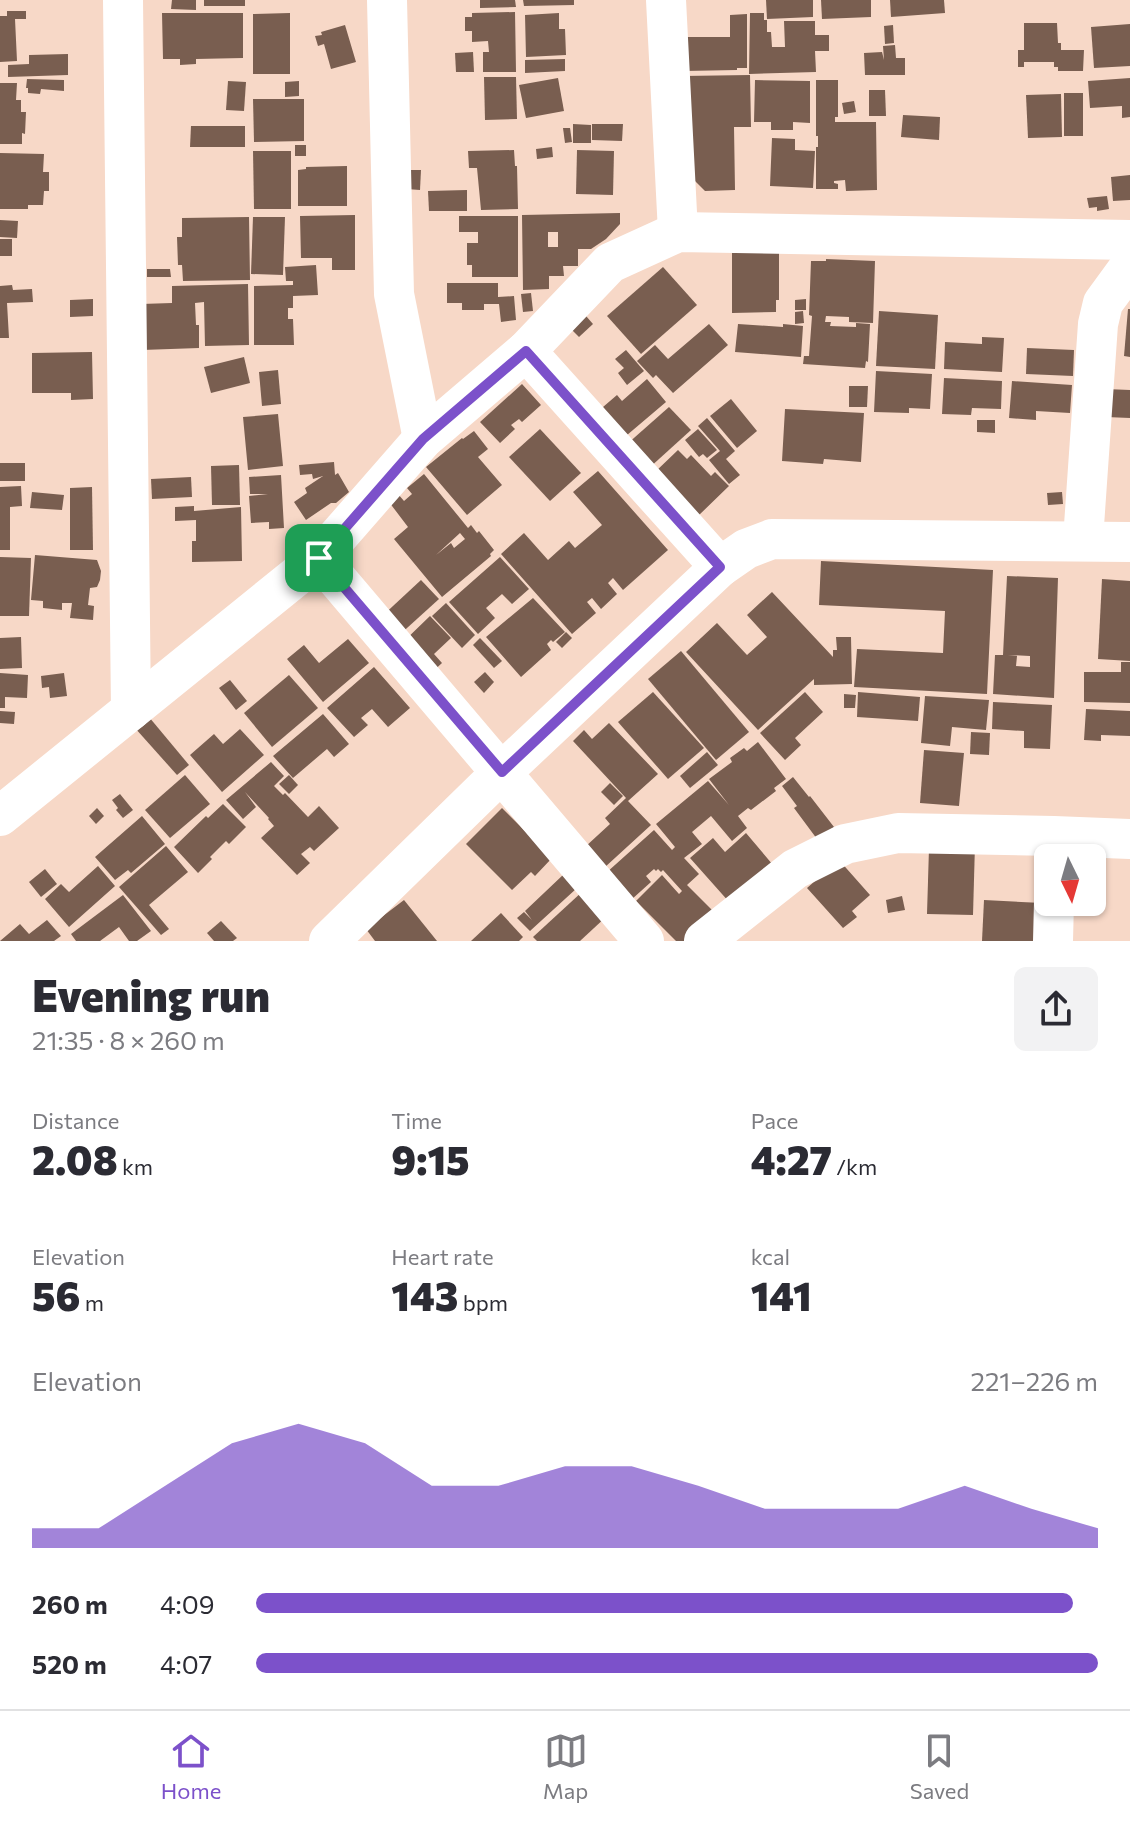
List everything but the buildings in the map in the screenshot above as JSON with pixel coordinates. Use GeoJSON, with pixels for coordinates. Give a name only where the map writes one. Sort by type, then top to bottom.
{"type":"FeatureCollection","features":[{"type":"Feature","properties":{"kind":"street"},"geometry":{"type":"LineString","coordinates":[[123,0],[131,710]]}},
{"type":"Feature","properties":{"kind":"street"},"geometry":{"type":"LineString","coordinates":[[387,0],[394,294],[423,439]]}},
{"type":"Feature","properties":{"kind":"street"},"geometry":{"type":"LineString","coordinates":[[666,0],[678,232]]}},
{"type":"Feature","properties":{"kind":"street"},"geometry":{"type":"LineString","coordinates":[[0,816],[319,558],[423,439],[526,351],[610,263],[678,232],[1130,240]]}},
{"type":"Feature","properties":{"kind":"street"},"geometry":{"type":"LineString","coordinates":[[1083,540],[1098,324],[1103,303],[1130,266]]}},
{"type":"Feature","properties":{"kind":"street"},"geometry":{"type":"LineString","coordinates":[[526,351],[720,567]]}},
{"type":"Feature","properties":{"kind":"street"},"geometry":{"type":"LineString","coordinates":[[329,941],[502,772],[720,567],[746,549],[772,539],[1130,542]]}},
{"type":"Feature","properties":{"kind":"street"},"geometry":{"type":"LineString","coordinates":[[319,558],[644,941]]}},
{"type":"Feature","properties":{"kind":"street"},"geometry":{"type":"LineString","coordinates":[[704,941],[795,869],[845,844],[898,833],[1034,845]]}},
{"type":"Feature","properties":{"kind":"street"},"geometry":{"type":"LineString","coordinates":[[1082,844],[1130,839]]}},
{"type":"Feature","properties":{"kind":"street"},"geometry":{"type":"LineString","coordinates":[[1053,941],[1054,916]]}},
{"type":"Feature","properties":{"kind":"route"},"geometry":{"type":"LineString","coordinates":[[526,351],[720,567],[502,772],[319,558],[423,439],[526,351]]}}]}
